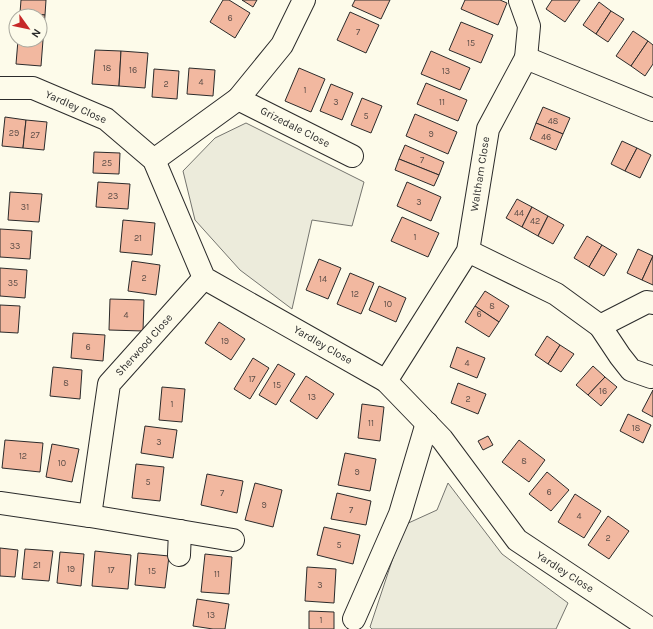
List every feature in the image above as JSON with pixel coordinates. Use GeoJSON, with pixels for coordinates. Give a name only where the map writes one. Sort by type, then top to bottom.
{"type":"FeatureCollection","features":[{"type":"Feature","properties":{"kind":"street"},"geometry":{"type":"LineString","coordinates":[[154,160],[238,98],[282,45],[304,0]]}},
{"type":"Feature","properties":{"kind":"street","name":"Waltham Close"},"geometry":{"type":"LineString","coordinates":[[386,381],[468,251],[488,129],[526,58],[529,26],[520,1]]}},
{"type":"Feature","properties":{"kind":"street"},"geometry":{"type":"LineString","coordinates":[[526,58],[653,110]]}},
{"type":"Feature","properties":{"kind":"street","name":"Yardley Close"},"geometry":{"type":"LineString","coordinates":[[0,88],[34,88],[106,119],[154,160],[204,278],[386,381],[442,439],[516,540],[651,629]]}},
{"type":"Feature","properties":{"kind":"street","name":"Grizedale Close"},"geometry":{"type":"LineString","coordinates":[[238,98],[352,156]]}},
{"type":"Feature","properties":{"kind":"street"},"geometry":{"type":"LineString","coordinates":[[468,251],[556,294],[600,326],[631,370],[651,377]]}},
{"type":"Feature","properties":{"kind":"street","name":"Sherwood Close"},"geometry":{"type":"LineString","coordinates":[[90,516],[109,384],[204,278]]}},
{"type":"Feature","properties":{"kind":"street"},"geometry":{"type":"LineString","coordinates":[[600,326],[647,302],[653,303]]}},
{"type":"Feature","properties":{"kind":"street"},"geometry":{"type":"LineString","coordinates":[[354,619],[400,514],[427,424]]}},
{"type":"Feature","properties":{"kind":"street"},"geometry":{"type":"LineString","coordinates":[[0,503],[90,516],[233,540]]}},
{"type":"Feature","properties":{"kind":"street"},"geometry":{"type":"LineString","coordinates":[[178,555],[180,531]]}},
{"type":"Feature","properties":{"kind":"shaded area"},"geometry":{"type":"Polygon","coordinates":[[[246,123],[364,182],[352,226],[312,220],[292,309],[240,270],[195,220],[183,171],[215,138],[246,123]]]}},
{"type":"Feature","properties":{"kind":"shaded area"},"geometry":{"type":"Polygon","coordinates":[[[448,483],[502,554],[568,603],[556,629],[372,629],[370,627],[404,525],[437,510],[448,483]]]}},
{"type":"Feature","properties":{"kind":"building"},"geometry":{"type":"Polygon","coordinates":[[[21,0],[46,0],[45,8],[20,8],[21,0]]]}},
{"type":"Feature","properties":{"kind":"building"},"geometry":{"type":"Polygon","coordinates":[[[223,0],[229,0],[250,13],[235,38],[210,22],[223,0]]]}},
{"type":"Feature","properties":{"kind":"building"},"geometry":{"type":"Polygon","coordinates":[[[242,0],[257,0],[253,7],[242,0]]]}},
{"type":"Feature","properties":{"kind":"building"},"geometry":{"type":"Polygon","coordinates":[[[355,0],[390,0],[381,19],[352,6],[355,0]]]}},
{"type":"Feature","properties":{"kind":"building"},"geometry":{"type":"Polygon","coordinates":[[[465,0],[500,0],[507,3],[498,25],[461,9],[465,0]]]}},
{"type":"Feature","properties":{"kind":"building"},"geometry":{"type":"Polygon","coordinates":[[[552,0],[580,0],[565,22],[546,9],[552,0]]]}},
{"type":"Feature","properties":{"kind":"building"},"geometry":{"type":"Polygon","coordinates":[[[599,2],[611,11],[596,34],[583,25],[599,2]]]}},
{"type":"Feature","properties":{"kind":"building"},"geometry":{"type":"Polygon","coordinates":[[[611,11],[624,19],[608,42],[596,34],[611,11]]]}},
{"type":"Feature","properties":{"kind":"building"},"geometry":{"type":"Polygon","coordinates":[[[350,12],[379,25],[366,53],[337,40],[350,12]]]}},
{"type":"Feature","properties":{"kind":"building"},"geometry":{"type":"Polygon","coordinates":[[[461,22],[493,35],[481,63],[449,50],[461,22]]]}},
{"type":"Feature","properties":{"kind":"building"},"geometry":{"type":"Polygon","coordinates":[[[633,31],[648,41],[631,66],[616,56],[633,31]]]}},
{"type":"Feature","properties":{"kind":"building"},"geometry":{"type":"Polygon","coordinates":[[[648,41],[653,45],[653,64],[645,76],[631,66],[648,41]]]}},
{"type":"Feature","properties":{"kind":"building"},"geometry":{"type":"Polygon","coordinates":[[[17,48],[42,48],[41,66],[16,64],[17,48]]]}},
{"type":"Feature","properties":{"kind":"building"},"geometry":{"type":"Polygon","coordinates":[[[95,50],[121,51],[119,86],[92,84],[95,50]]]}},
{"type":"Feature","properties":{"kind":"building"},"geometry":{"type":"Polygon","coordinates":[[[121,51],[148,53],[145,88],[119,86],[121,51]]]}},
{"type":"Feature","properties":{"kind":"building"},"geometry":{"type":"Polygon","coordinates":[[[431,51],[470,68],[460,90],[421,74],[431,51]]]}},
{"type":"Feature","properties":{"kind":"building"},"geometry":{"type":"Polygon","coordinates":[[[189,68],[215,70],[213,96],[187,94],[189,68]]]}},
{"type":"Feature","properties":{"kind":"building"},"geometry":{"type":"Polygon","coordinates":[[[299,68],[325,79],[311,112],[285,101],[299,68]]]}},
{"type":"Feature","properties":{"kind":"building"},"geometry":{"type":"Polygon","coordinates":[[[154,69],[179,71],[177,99],[152,97],[154,69]]]}},
{"type":"Feature","properties":{"kind":"building"},"geometry":{"type":"Polygon","coordinates":[[[426,83],[467,100],[458,121],[417,104],[426,83]]]}},
{"type":"Feature","properties":{"kind":"building"},"geometry":{"type":"Polygon","coordinates":[[[331,84],[353,93],[342,120],[320,111],[331,84]]]}},
{"type":"Feature","properties":{"kind":"building"},"geometry":{"type":"Polygon","coordinates":[[[362,98],[382,106],[371,133],[351,125],[362,98]]]}},
{"type":"Feature","properties":{"kind":"building"},"geometry":{"type":"Polygon","coordinates":[[[543,107],[570,118],[563,134],[536,123],[543,107]]]}},
{"type":"Feature","properties":{"kind":"building"},"geometry":{"type":"Polygon","coordinates":[[[415,114],[457,132],[448,154],[406,136],[415,114]]]}},
{"type":"Feature","properties":{"kind":"building"},"geometry":{"type":"Polygon","coordinates":[[[5,117],[26,120],[23,148],[2,146],[5,117]]]}},
{"type":"Feature","properties":{"kind":"building"},"geometry":{"type":"Polygon","coordinates":[[[26,120],[47,122],[44,150],[23,148],[26,120]]]}},
{"type":"Feature","properties":{"kind":"building"},"geometry":{"type":"Polygon","coordinates":[[[536,123],[563,134],[556,150],[530,139],[536,123]]]}},
{"type":"Feature","properties":{"kind":"building"},"geometry":{"type":"Polygon","coordinates":[[[622,141],[637,148],[625,171],[611,164],[622,141]]]}},
{"type":"Feature","properties":{"kind":"building"},"geometry":{"type":"Polygon","coordinates":[[[405,145],[444,162],[439,175],[399,159],[405,145]]]}},
{"type":"Feature","properties":{"kind":"building"},"geometry":{"type":"Polygon","coordinates":[[[637,148],[651,155],[640,178],[625,171],[637,148]]]}},
{"type":"Feature","properties":{"kind":"building"},"geometry":{"type":"Polygon","coordinates":[[[94,152],[120,153],[119,174],[93,173],[94,152]]]}},
{"type":"Feature","properties":{"kind":"building"},"geometry":{"type":"Polygon","coordinates":[[[399,159],[439,175],[434,186],[395,170],[399,159]]]}},
{"type":"Feature","properties":{"kind":"building"},"geometry":{"type":"Polygon","coordinates":[[[98,182],[130,184],[128,209],[96,207],[98,182]]]}},
{"type":"Feature","properties":{"kind":"building"},"geometry":{"type":"Polygon","coordinates":[[[407,182],[441,197],[431,221],[397,206],[407,182]]]}},
{"type":"Feature","properties":{"kind":"building"},"geometry":{"type":"Polygon","coordinates":[[[10,192],[42,194],[39,222],[8,220],[10,192]]]}},
{"type":"Feature","properties":{"kind":"building"},"geometry":{"type":"Polygon","coordinates":[[[517,199],[532,207],[522,227],[506,218],[517,199]]]}},
{"type":"Feature","properties":{"kind":"building"},"geometry":{"type":"Polygon","coordinates":[[[532,207],[548,216],[538,236],[522,227],[532,207]]]}},
{"type":"Feature","properties":{"kind":"building"},"geometry":{"type":"Polygon","coordinates":[[[548,216],[564,225],[553,244],[538,236],[548,216]]]}},
{"type":"Feature","properties":{"kind":"building"},"geometry":{"type":"Polygon","coordinates":[[[402,217],[439,233],[428,257],[391,241],[402,217]]]}},
{"type":"Feature","properties":{"kind":"building"},"geometry":{"type":"Polygon","coordinates":[[[123,220],[155,223],[152,255],[120,252],[123,220]]]}},
{"type":"Feature","properties":{"kind":"building"},"geometry":{"type":"Polygon","coordinates":[[[0,229],[32,231],[30,259],[0,257],[0,229]]]}},
{"type":"Feature","properties":{"kind":"building"},"geometry":{"type":"Polygon","coordinates":[[[587,236],[602,245],[589,267],[574,258],[587,236]]]}},
{"type":"Feature","properties":{"kind":"building"},"geometry":{"type":"Polygon","coordinates":[[[602,245],[617,254],[604,276],[589,267],[602,245]]]}},
{"type":"Feature","properties":{"kind":"building"},"geometry":{"type":"Polygon","coordinates":[[[638,249],[653,256],[642,280],[627,273],[638,249]]]}},
{"type":"Feature","properties":{"kind":"building"},"geometry":{"type":"Polygon","coordinates":[[[653,256],[653,285],[642,280],[653,256]]]}},
{"type":"Feature","properties":{"kind":"building"},"geometry":{"type":"Polygon","coordinates":[[[319,259],[341,268],[328,299],[306,290],[319,259]]]}},
{"type":"Feature","properties":{"kind":"building"},"geometry":{"type":"Polygon","coordinates":[[[132,261],[160,265],[156,295],[128,291],[132,261]]]}},
{"type":"Feature","properties":{"kind":"building"},"geometry":{"type":"Polygon","coordinates":[[[0,268],[27,270],[25,298],[0,296],[0,268]]]}},
{"type":"Feature","properties":{"kind":"building"},"geometry":{"type":"Polygon","coordinates":[[[350,273],[374,283],[361,314],[337,304],[350,273]]]}},
{"type":"Feature","properties":{"kind":"building"},"geometry":{"type":"Polygon","coordinates":[[[379,286],[406,298],[396,322],[369,310],[379,286]]]}},
{"type":"Feature","properties":{"kind":"building"},"geometry":{"type":"Polygon","coordinates":[[[485,291],[509,306],[499,322],[475,306],[485,291]]]}},
{"type":"Feature","properties":{"kind":"building"},"geometry":{"type":"Polygon","coordinates":[[[110,299],[144,300],[143,331],[109,330],[110,299]]]}},
{"type":"Feature","properties":{"kind":"building"},"geometry":{"type":"Polygon","coordinates":[[[0,305],[20,306],[18,333],[0,332],[0,305]]]}},
{"type":"Feature","properties":{"kind":"building"},"geometry":{"type":"Polygon","coordinates":[[[475,306],[499,322],[489,337],[465,322],[475,306]]]}},
{"type":"Feature","properties":{"kind":"building"},"geometry":{"type":"Polygon","coordinates":[[[219,322],[245,339],[231,360],[205,343],[219,322]]]}},
{"type":"Feature","properties":{"kind":"building"},"geometry":{"type":"Polygon","coordinates":[[[73,333],[105,335],[103,361],[71,358],[73,333]]]}},
{"type":"Feature","properties":{"kind":"building"},"geometry":{"type":"Polygon","coordinates":[[[547,336],[560,345],[548,364],[535,355],[547,336]]]}},
{"type":"Feature","properties":{"kind":"building"},"geometry":{"type":"Polygon","coordinates":[[[560,345],[574,354],[561,372],[548,364],[560,345]]]}},
{"type":"Feature","properties":{"kind":"building"},"geometry":{"type":"Polygon","coordinates":[[[457,347],[485,358],[477,378],[450,367],[457,347]]]}},
{"type":"Feature","properties":{"kind":"building"},"geometry":{"type":"Polygon","coordinates":[[[253,358],[269,368],[250,399],[234,389],[253,358]]]}},
{"type":"Feature","properties":{"kind":"building"},"geometry":{"type":"Polygon","coordinates":[[[278,364],[295,374],[276,405],[259,395],[278,364]]]}},
{"type":"Feature","properties":{"kind":"building"},"geometry":{"type":"Polygon","coordinates":[[[593,366],[605,377],[588,395],[576,385],[593,366]]]}},
{"type":"Feature","properties":{"kind":"building"},"geometry":{"type":"Polygon","coordinates":[[[53,367],[82,370],[80,399],[50,396],[53,367]]]}},
{"type":"Feature","properties":{"kind":"building"},"geometry":{"type":"Polygon","coordinates":[[[306,376],[334,394],[317,419],[290,401],[306,376]]]}},
{"type":"Feature","properties":{"kind":"building"},"geometry":{"type":"Polygon","coordinates":[[[605,377],[617,387],[601,406],[588,395],[605,377]]]}},
{"type":"Feature","properties":{"kind":"building"},"geometry":{"type":"Polygon","coordinates":[[[458,383],[486,394],[478,414],[451,403],[458,383]]]}},
{"type":"Feature","properties":{"kind":"building"},"geometry":{"type":"Polygon","coordinates":[[[162,387],[185,389],[182,422],[159,420],[162,387]]]}},
{"type":"Feature","properties":{"kind":"building"},"geometry":{"type":"Polygon","coordinates":[[[653,390],[653,417],[642,411],[653,390]]]}},
{"type":"Feature","properties":{"kind":"building"},"geometry":{"type":"Polygon","coordinates":[[[362,404],[384,407],[380,441],[358,438],[362,404]]]}},
{"type":"Feature","properties":{"kind":"building"},"geometry":{"type":"Polygon","coordinates":[[[628,414],[651,425],[643,443],[620,431],[628,414]]]}},
{"type":"Feature","properties":{"kind":"building"},"geometry":{"type":"Polygon","coordinates":[[[145,426],[177,430],[173,458],[141,453],[145,426]]]}},
{"type":"Feature","properties":{"kind":"building"},"geometry":{"type":"Polygon","coordinates":[[[488,436],[493,445],[483,450],[478,441],[488,436]]]}},
{"type":"Feature","properties":{"kind":"building"},"geometry":{"type":"Polygon","coordinates":[[[5,440],[43,443],[40,472],[2,468],[5,440]]]}},
{"type":"Feature","properties":{"kind":"building"},"geometry":{"type":"Polygon","coordinates":[[[519,440],[545,460],[529,482],[502,462],[519,440]]]}},
{"type":"Feature","properties":{"kind":"building"},"geometry":{"type":"Polygon","coordinates":[[[52,444],[79,449],[72,482],[46,477],[52,444]]]}},
{"type":"Feature","properties":{"kind":"building"},"geometry":{"type":"Polygon","coordinates":[[[345,453],[376,459],[370,491],[338,485],[345,453]]]}},
{"type":"Feature","properties":{"kind":"building"},"geometry":{"type":"Polygon","coordinates":[[[136,464],[164,467],[160,501],[132,498],[136,464]]]}},
{"type":"Feature","properties":{"kind":"building"},"geometry":{"type":"Polygon","coordinates":[[[547,472],[569,490],[551,511],[529,494],[547,472]]]}},
{"type":"Feature","properties":{"kind":"building"},"geometry":{"type":"Polygon","coordinates":[[[207,474],[243,481],[237,513],[201,505],[207,474]]]}},
{"type":"Feature","properties":{"kind":"building"},"geometry":{"type":"Polygon","coordinates":[[[255,483],[282,490],[273,527],[245,520],[255,483]]]}},
{"type":"Feature","properties":{"kind":"building"},"geometry":{"type":"Polygon","coordinates":[[[337,493],[371,501],[366,525],[331,519],[337,493]]]}},
{"type":"Feature","properties":{"kind":"building"},"geometry":{"type":"Polygon","coordinates":[[[575,494],[601,511],[584,538],[558,522],[575,494]]]}},
{"type":"Feature","properties":{"kind":"building"},"geometry":{"type":"Polygon","coordinates":[[[608,516],[629,531],[609,559],[588,545],[608,516]]]}},
{"type":"Feature","properties":{"kind":"building"},"geometry":{"type":"Polygon","coordinates":[[[324,527],[360,535],[353,564],[317,555],[324,527]]]}},
{"type":"Feature","properties":{"kind":"building"},"geometry":{"type":"Polygon","coordinates":[[[0,548],[18,550],[15,577],[0,576],[0,548]]]}},
{"type":"Feature","properties":{"kind":"building"},"geometry":{"type":"Polygon","coordinates":[[[25,549],[53,551],[49,581],[22,579],[25,549]]]}},
{"type":"Feature","properties":{"kind":"building"},"geometry":{"type":"Polygon","coordinates":[[[95,551],[131,555],[128,589],[92,586],[95,551]]]}},
{"type":"Feature","properties":{"kind":"building"},"geometry":{"type":"Polygon","coordinates":[[[60,552],[84,554],[81,586],[57,583],[60,552]]]}},
{"type":"Feature","properties":{"kind":"building"},"geometry":{"type":"Polygon","coordinates":[[[138,553],[169,556],[165,588],[135,585],[138,553]]]}},
{"type":"Feature","properties":{"kind":"building"},"geometry":{"type":"Polygon","coordinates":[[[205,554],[232,557],[229,594],[201,592],[205,554]]]}},
{"type":"Feature","properties":{"kind":"building"},"geometry":{"type":"Polygon","coordinates":[[[307,567],[336,569],[334,603],[305,601],[307,567]]]}},
{"type":"Feature","properties":{"kind":"building"},"geometry":{"type":"Polygon","coordinates":[[[197,599],[229,604],[225,629],[193,626],[197,599]]]}},
{"type":"Feature","properties":{"kind":"building"},"geometry":{"type":"Polygon","coordinates":[[[309,611],[334,612],[334,629],[309,629],[309,611]]]}}]}
